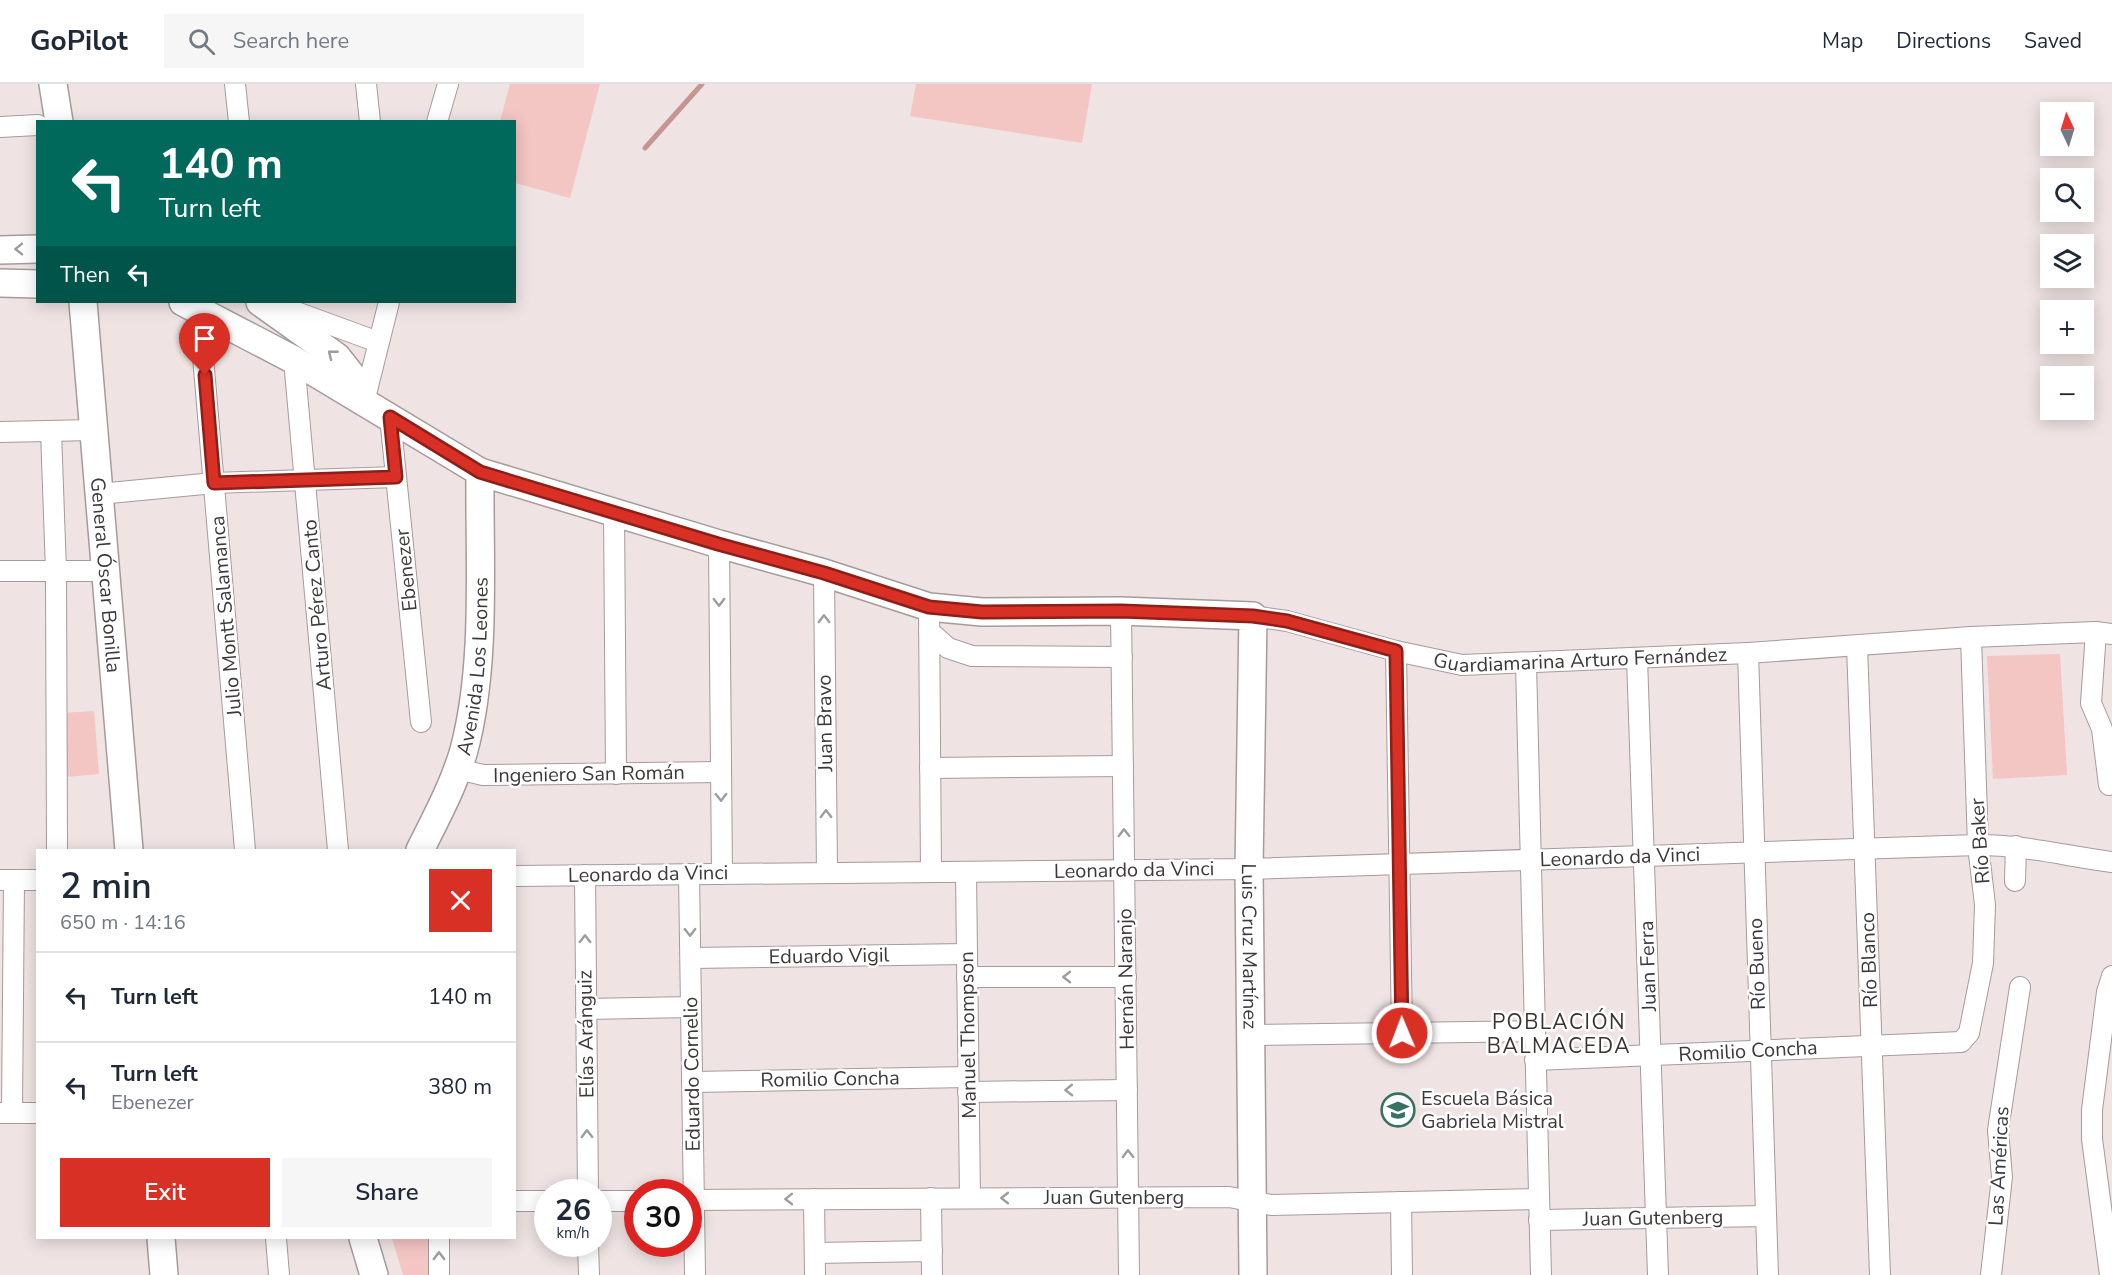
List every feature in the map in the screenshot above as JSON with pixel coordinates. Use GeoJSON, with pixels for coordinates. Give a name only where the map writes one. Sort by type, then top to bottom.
{"type":"FeatureCollection","features":[{"type":"Feature","properties":{"kind":"street"},"geometry":{"type":"LineString","coordinates":[[53,84],[59,120]]}},
{"type":"Feature","properties":{"kind":"street"},"geometry":{"type":"LineString","coordinates":[[235,84],[238,120]]}},
{"type":"Feature","properties":{"kind":"street"},"geometry":{"type":"LineString","coordinates":[[366,84],[370,120]]}},
{"type":"Feature","properties":{"kind":"street"},"geometry":{"type":"LineString","coordinates":[[439,120],[448,84]]}},
{"type":"Feature","properties":{"kind":"street"},"geometry":{"type":"LineString","coordinates":[[0,127],[36,125]]}},
{"type":"Feature","properties":{"kind":"street"},"geometry":{"type":"LineString","coordinates":[[0,250],[36,249]]}},
{"type":"Feature","properties":{"kind":"street"},"geometry":{"type":"LineString","coordinates":[[0,284],[36,284]]}},
{"type":"Feature","properties":{"kind":"street","name":"General Óscar Bonilla"},"geometry":{"type":"LineString","coordinates":[[83,303],[129,849]]}},
{"type":"Feature","properties":{"kind":"street"},"geometry":{"type":"LineString","coordinates":[[261,303],[337,357],[352,376],[364,402]]}},
{"type":"Feature","properties":{"kind":"street"},"geometry":{"type":"LineString","coordinates":[[269,303],[378,342]]}},
{"type":"Feature","properties":{"kind":"street"},"geometry":{"type":"LineString","coordinates":[[364,402],[388,304]]}},
{"type":"Feature","properties":{"kind":"street","name":"Guardiamarina Arturo Fernández"},"geometry":{"type":"LineString","coordinates":[[191,306],[294,360],[480,472],[718,544],[824,573],[929,619],[982,612],[1121,611],[1253,616],[1287,621],[1396,651],[1462,665],[1748,653],[1971,637],[2104,633]]}},
{"type":"Feature","properties":{"kind":"street","name":"Julio Montt Salamanca"},"geometry":{"type":"LineString","coordinates":[[191,306],[214,483],[245,849]]}},
{"type":"Feature","properties":{"kind":"street","name":"Arturo Pérez Canto"},"geometry":{"type":"LineString","coordinates":[[294,360],[338,849]]}},
{"type":"Feature","properties":{"kind":"street","name":"Ebenezer"},"geometry":{"type":"LineString","coordinates":[[390,417],[421,722]]}},
{"type":"Feature","properties":{"kind":"street"},"geometry":{"type":"LineString","coordinates":[[0,432],[94,430]]}},
{"type":"Feature","properties":{"kind":"street"},"geometry":{"type":"LineString","coordinates":[[51,431],[56,571],[57,849]]}},
{"type":"Feature","properties":{"kind":"street","name":"Avenida Los Leones"},"geometry":{"type":"LineString","coordinates":[[420,849],[458,770],[468,731],[476,679],[479,620],[480,472]]}},
{"type":"Feature","properties":{"kind":"street"},"geometry":{"type":"LineString","coordinates":[[99,494],[214,483],[396,477]]}},
{"type":"Feature","properties":{"kind":"street"},"geometry":{"type":"LineString","coordinates":[[614,511],[616,774]]}},
{"type":"Feature","properties":{"kind":"street"},"geometry":{"type":"LineString","coordinates":[[718,544],[722,874]]}},
{"type":"Feature","properties":{"kind":"street"},"geometry":{"type":"LineString","coordinates":[[0,571],[106,571]]}},
{"type":"Feature","properties":{"kind":"street","name":"Juan Bravo"},"geometry":{"type":"LineString","coordinates":[[824,573],[827,873]]}},
{"type":"Feature","properties":{"kind":"street","name":"Hernán Naranjo"},"geometry":{"type":"LineString","coordinates":[[1121,611],[1129,1275]]}},
{"type":"Feature","properties":{"kind":"street","name":"Luis Cruz Martínez"},"geometry":{"type":"LineString","coordinates":[[1253,616],[1249,869],[1253,1275]]}},
{"type":"Feature","properties":{"kind":"street"},"geometry":{"type":"LineString","coordinates":[[929,619],[931,872]]}},
{"type":"Feature","properties":{"kind":"street","name":"Guardiamarina Arturo Fernández"},"geometry":{"type":"LineString","coordinates":[[929,619],[948,648],[972,656],[1122,657]]}},
{"type":"Feature","properties":{"kind":"street"},"geometry":{"type":"LineString","coordinates":[[2104,633],[2091,703],[2102,729],[2109,785]]}},
{"type":"Feature","properties":{"kind":"street","name":"Río Baker"},"geometry":{"type":"LineString","coordinates":[[1961,1042],[1969,1033],[1983,963],[1985,905],[1978,844],[1971,637]]}},
{"type":"Feature","properties":{"kind":"street","name":"Río Blanco"},"geometry":{"type":"LineString","coordinates":[[1857,645],[1880,1275]]}},
{"type":"Feature","properties":{"kind":"street"},"geometry":{"type":"LineString","coordinates":[[1396,651],[1402,1033]]}},
{"type":"Feature","properties":{"kind":"street","name":"Río Bueno"},"geometry":{"type":"LineString","coordinates":[[1748,653],[1767,1275]]}},
{"type":"Feature","properties":{"kind":"street","name":"Juan Ferra"},"geometry":{"type":"LineString","coordinates":[[1637,658],[1658,1275]]}},
{"type":"Feature","properties":{"kind":"street"},"geometry":{"type":"LineString","coordinates":[[1526,663],[1541,1275]]}},
{"type":"Feature","properties":{"kind":"street"},"geometry":{"type":"LineString","coordinates":[[930,768],[1123,766]]}},
{"type":"Feature","properties":{"kind":"street","name":"Ingeniero San Román"},"geometry":{"type":"LineString","coordinates":[[458,770],[483,775],[721,772]]}},
{"type":"Feature","properties":{"kind":"street","name":"Leonardo da Vinci"},"geometry":{"type":"LineString","coordinates":[[516,876],[1249,869],[1978,844],[2016,846],[2074,858],[2112,862]]}},
{"type":"Feature","properties":{"kind":"street"},"geometry":{"type":"LineString","coordinates":[[2015,881],[2016,846]]}},
{"type":"Feature","properties":{"kind":"street","name":"Manuel Thompson"},"geometry":{"type":"LineString","coordinates":[[966,872],[970,1198]]}},
{"type":"Feature","properties":{"kind":"street","name":"Eduardo Cornelio"},"geometry":{"type":"LineString","coordinates":[[689,874],[691,1179]]}},
{"type":"Feature","properties":{"kind":"street","name":"Elías Aránguiz"},"geometry":{"type":"LineString","coordinates":[[585,875],[588,1179]]}},
{"type":"Feature","properties":{"kind":"street"},"geometry":{"type":"LineString","coordinates":[[36,880],[7,880],[6,1113],[36,1113]]}},
{"type":"Feature","properties":{"kind":"street","name":"Eduardo Vigil"},"geometry":{"type":"LineString","coordinates":[[691,958],[967,954]]}},
{"type":"Feature","properties":{"kind":"street"},"geometry":{"type":"LineString","coordinates":[[2110,1275],[2092,1139],[2092,1110],[2107,992],[2112,976]]}},
{"type":"Feature","properties":{"kind":"street"},"geometry":{"type":"LineString","coordinates":[[967,977],[1126,977]]}},
{"type":"Feature","properties":{"kind":"street","name":"Las Américas"},"geometry":{"type":"LineString","coordinates":[[1991,1275],[2002,1177],[1998,1130],[2020,987]]}},
{"type":"Feature","properties":{"kind":"street"},"geometry":{"type":"LineString","coordinates":[[586,1009],[691,1007]]}},
{"type":"Feature","properties":{"kind":"street"},"geometry":{"type":"LineString","coordinates":[[1251,1035],[1535,1031]]}},
{"type":"Feature","properties":{"kind":"street","name":"Romilio Concha"},"geometry":{"type":"LineString","coordinates":[[1536,1060],[1961,1042]]}},
{"type":"Feature","properties":{"kind":"street","name":"Romilio Concha"},"geometry":{"type":"LineString","coordinates":[[692,1082],[968,1084],[1127,1089]]}},
{"type":"Feature","properties":{"kind":"street","name":"Juan Gutenberg"},"geometry":{"type":"LineString","coordinates":[[702,1200],[1229,1197],[1271,1205],[1539,1198]]}},
{"type":"Feature","properties":{"kind":"street"},"geometry":{"type":"LineString","coordinates":[[931,1198],[932,1275]]}},
{"type":"Feature","properties":{"kind":"street"},"geometry":{"type":"LineString","coordinates":[[814,1199],[815,1275]]}},
{"type":"Feature","properties":{"kind":"street"},"geometry":{"type":"LineString","coordinates":[[516,1201],[534,1201]]}},
{"type":"Feature","properties":{"kind":"street"},"geometry":{"type":"LineString","coordinates":[[1401,1202],[1402,1275]]}},
{"type":"Feature","properties":{"kind":"street","name":"Juan Gutenberg"},"geometry":{"type":"LineString","coordinates":[[1539,1220],[1766,1216]]}},
{"type":"Feature","properties":{"kind":"street"},"geometry":{"type":"LineString","coordinates":[[161,1239],[164,1275]]}},
{"type":"Feature","properties":{"kind":"street"},"geometry":{"type":"LineString","coordinates":[[276,1239],[279,1275]]}},
{"type":"Feature","properties":{"kind":"street"},"geometry":{"type":"LineString","coordinates":[[363,1239],[374,1275]]}},
{"type":"Feature","properties":{"kind":"street"},"geometry":{"type":"LineString","coordinates":[[439,1239],[439,1275]]}},
{"type":"Feature","properties":{"kind":"street"},"geometry":{"type":"LineString","coordinates":[[815,1253],[932,1251]]}},
{"type":"Feature","properties":{"kind":"street"},"geometry":{"type":"LineString","coordinates":[[588,1257],[589,1275]]}},
{"type":"Feature","properties":{"kind":"street","name":"Eduardo Cornelio"},"geometry":{"type":"LineString","coordinates":[[694,1257],[695,1275]]}},
{"type":"Feature","properties":{"kind":"shaded area"},"geometry":{"type":"Polygon","coordinates":[[[510,84],[600,84],[570,198],[516,183],[516,120],[500,120],[510,84]]]}},
{"type":"Feature","properties":{"kind":"shaded area"},"geometry":{"type":"Polygon","coordinates":[[[916,84],[1092,84],[1082,143],[910,116],[916,84]]]}},
{"type":"Feature","properties":{"kind":"shaded area"},"geometry":{"type":"Polygon","coordinates":[[[2060,654],[2067,775],[1993,779],[1987,656],[2060,654]]]}},
{"type":"Feature","properties":{"kind":"shaded area"},"geometry":{"type":"Polygon","coordinates":[[[94,711],[99,774],[65,777],[60,713],[94,711]]]}},
{"type":"Feature","properties":{"kind":"shaded area"},"geometry":{"type":"Polygon","coordinates":[[[392,1239],[432,1239],[431,1275],[403,1275],[392,1239]]]}},
{"type":"Feature","properties":{"kind":"waterway"},"geometry":{"type":"LineString","coordinates":[[645,148],[702,84]]}},
{"type":"Feature","properties":{"kind":"place","name":"Escuela Básica Gabriela Mistral"},"geometry":{"type":"Point","coordinates":[1398,1110]}},
{"type":"Feature","properties":{"kind":"district","name":"POBLACIÓN BALMACEDA"},"geometry":{"type":"Point","coordinates":[1559,1034]}},
{"type":"Feature","properties":{"kind":"route"},"geometry":{"type":"LineString","coordinates":[[205,375],[214,483],[396,477],[390,417],[480,472],[718,544],[824,573],[929,607],[982,612],[1121,611],[1253,616],[1287,621],[1396,651],[1402,1033]]}}]}
